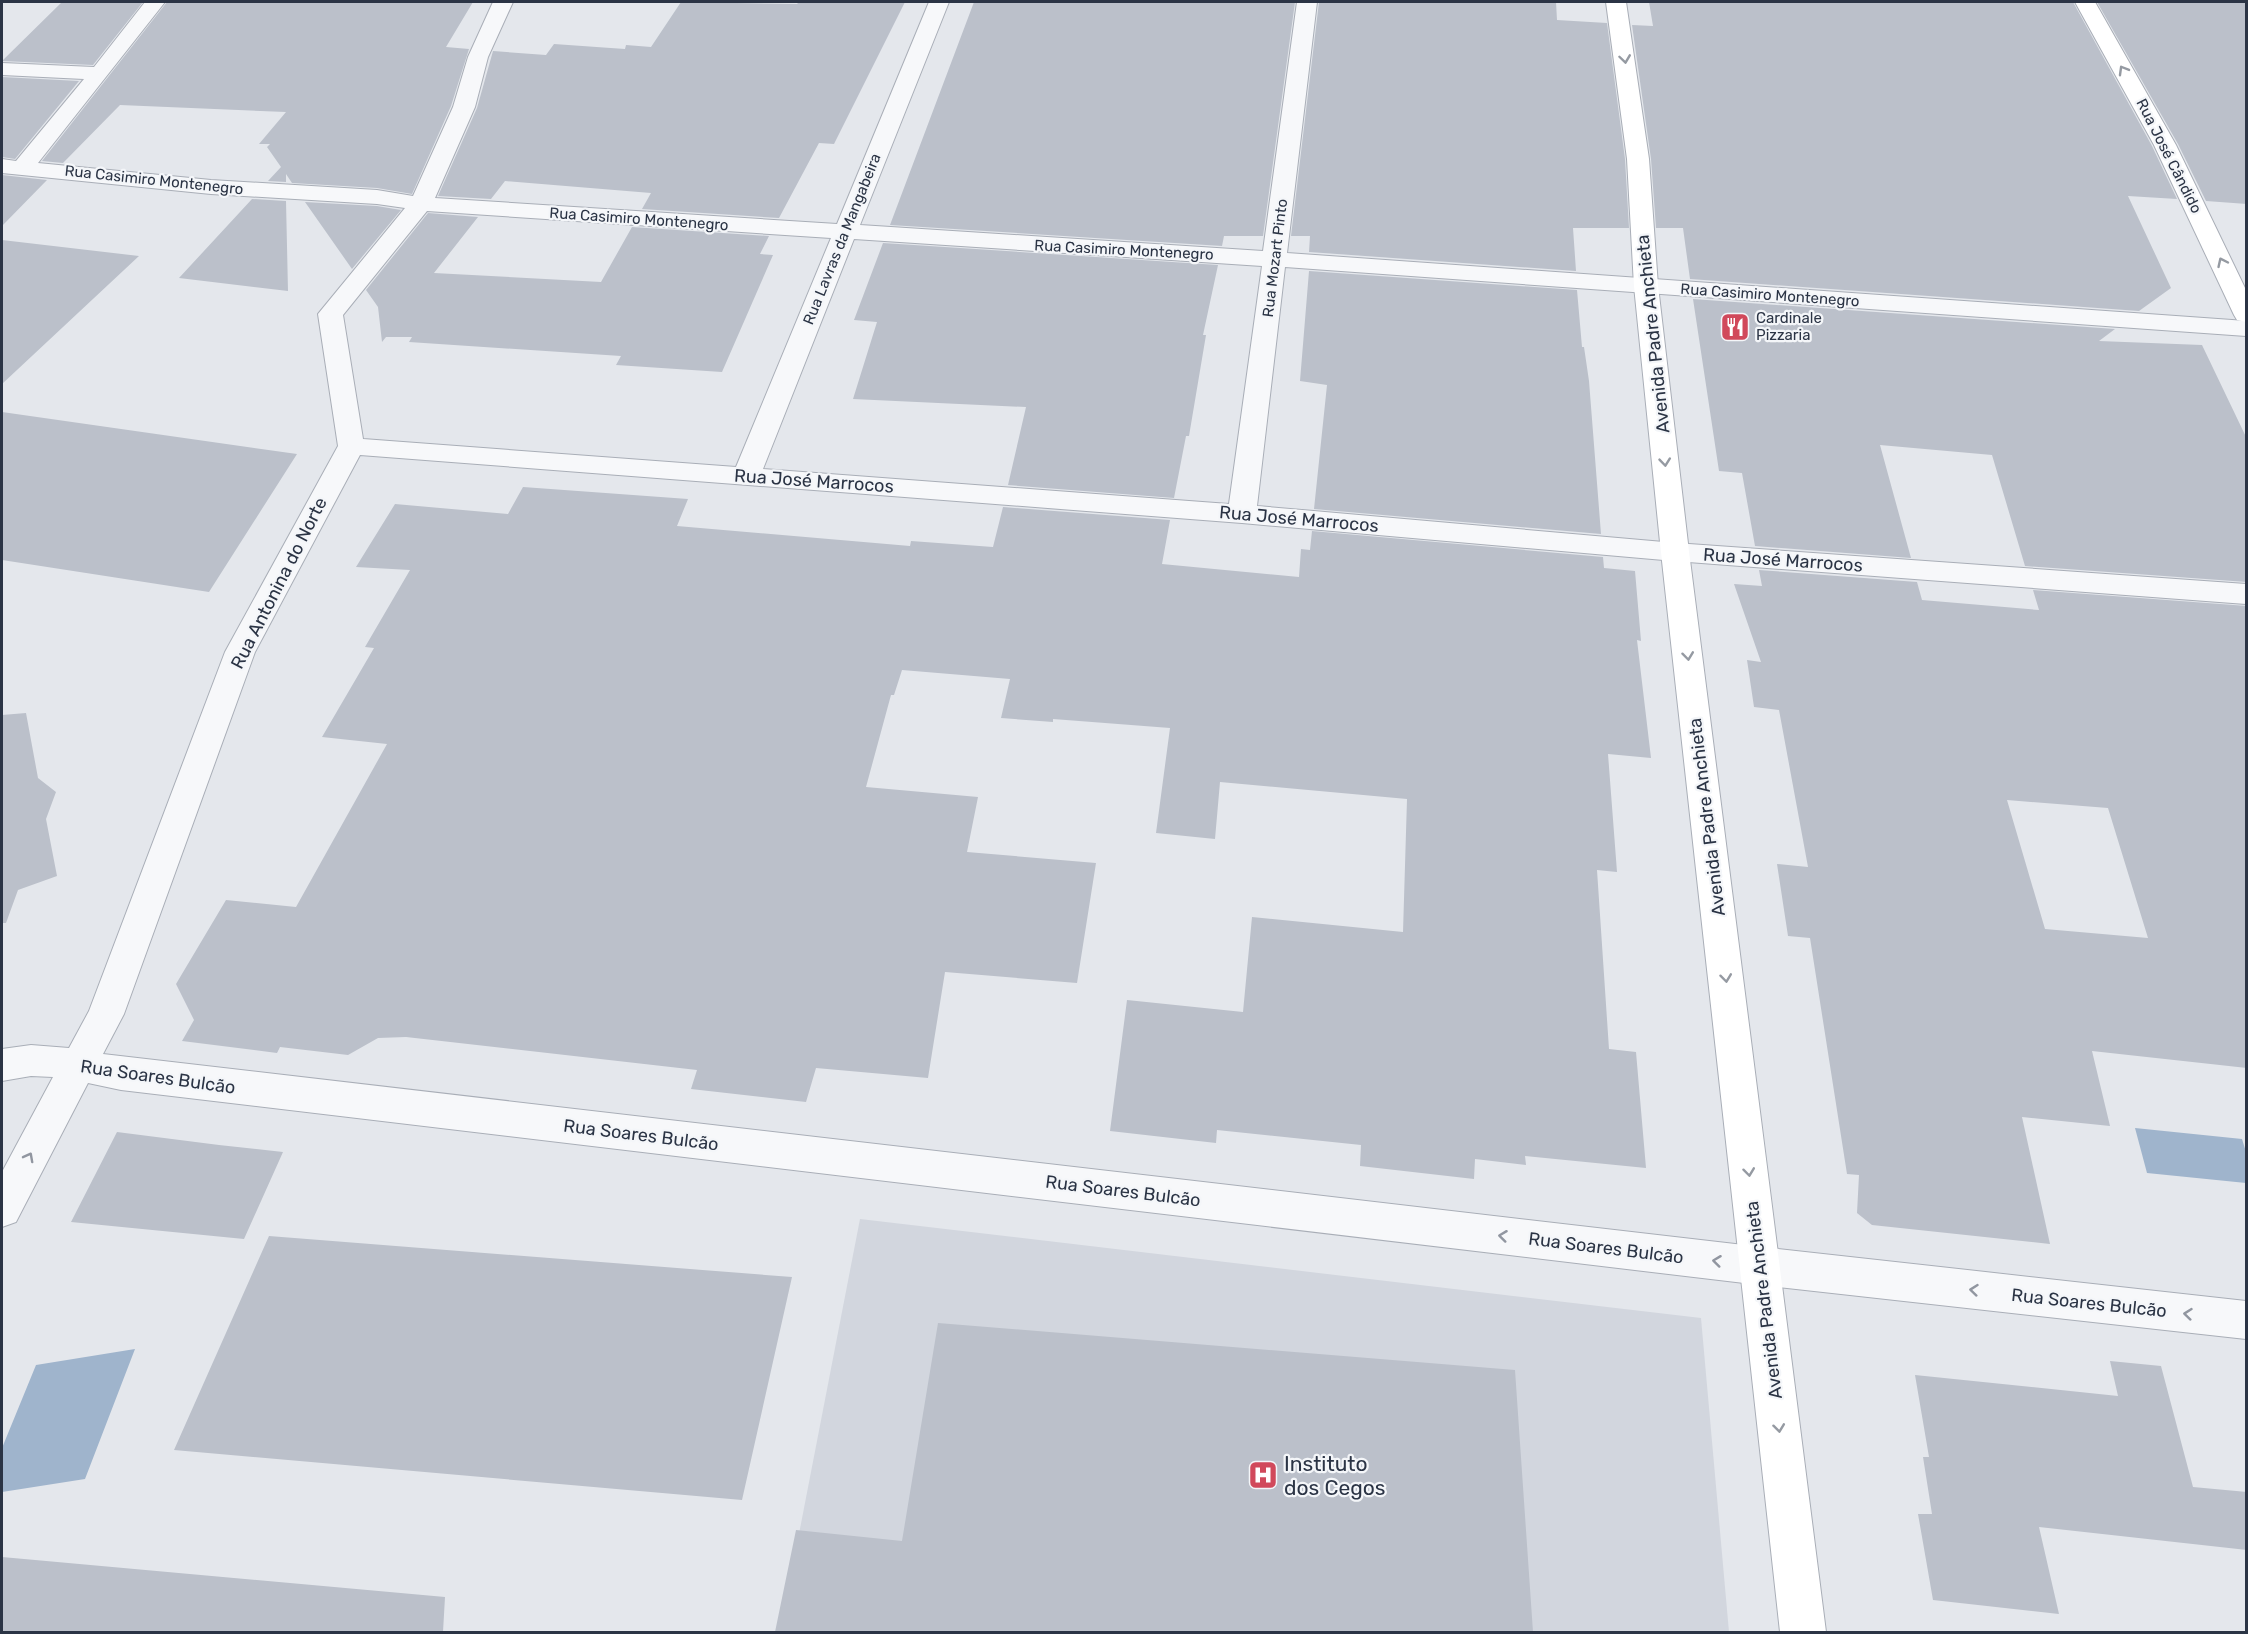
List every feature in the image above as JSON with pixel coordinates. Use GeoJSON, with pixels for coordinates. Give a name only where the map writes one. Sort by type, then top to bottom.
{"type":"FeatureCollection","features":[{"type":"Feature","properties":{"kind":"street"},"geometry":{"type":"LineString","coordinates":[[12,166],[100,73],[155,2]]}},
{"type":"Feature","properties":{"kind":"street"},"geometry":{"type":"LineString","coordinates":[[351,446],[330,314],[421,204],[464,107],[478,57],[503,2]]}},
{"type":"Feature","properties":{"kind":"street","name":"Rua Lavras da Mangabeira"},"geometry":{"type":"LineString","coordinates":[[746,476],[939,2]]}},
{"type":"Feature","properties":{"kind":"street","name":"Rua Mozart Pinto"},"geometry":{"type":"LineString","coordinates":[[1242,514],[1307,2]]}},
{"type":"Feature","properties":{"kind":"street","name":"Avenida Padre Anchieta"},"geometry":{"type":"LineString","coordinates":[[1616,2],[1638,159],[1646,285],[1675,552],[1803,1632]]}},
{"type":"Feature","properties":{"kind":"street","name":"Rua José Cândido"},"geometry":{"type":"LineString","coordinates":[[2085,2],[2165,145],[2247,315]]}},
{"type":"Feature","properties":{"kind":"street"},"geometry":{"type":"LineString","coordinates":[[2,69],[100,73]]}},
{"type":"Feature","properties":{"kind":"street","name":"Rua Casimiro Montenegro"},"geometry":{"type":"LineString","coordinates":[[12,166],[171,184],[377,197],[421,204],[1274,259],[2247,329]]}},
{"type":"Feature","properties":{"kind":"street","name":"Rua José Marrocos"},"geometry":{"type":"LineString","coordinates":[[351,446],[1242,514],[1675,552],[2247,594]]}},
{"type":"Feature","properties":{"kind":"street","name":"Rua Antonina do Norte"},"geometry":{"type":"LineString","coordinates":[[2,1209],[105,1014],[240,651],[351,446]]}},
{"type":"Feature","properties":{"kind":"street","name":"Rua Soares Bulcão"},"geometry":{"type":"LineString","coordinates":[[2,1065],[22,1059],[79,1065],[132,1076],[1761,1266],[2247,1320]]}},
{"type":"Feature","properties":{"kind":"shaded area","name":"Instituto dos Cegos"},"geometry":{"type":"Polygon","coordinates":[[[860,1219],[1701,1318],[1729,1632],[780,1632],[860,1219]]]}},
{"type":"Feature","properties":{"kind":"water"},"geometry":{"type":"Polygon","coordinates":[[[2135,1128],[2242,1139],[2246,1152],[2246,1183],[2147,1173],[2135,1128]]]}},
{"type":"Feature","properties":{"kind":"water"},"geometry":{"type":"Polygon","coordinates":[[[135,1349],[85,1479],[2,1492],[2,1448],[36,1365],[135,1349]]]}},
{"type":"Feature","properties":{"kind":"building"},"geometry":{"type":"Polygon","coordinates":[[[62,2],[143,2],[93,65],[2,61],[62,2]]]}},
{"type":"Feature","properties":{"kind":"building"},"geometry":{"type":"Polygon","coordinates":[[[167,2],[473,2],[446,47],[469,49],[451,106],[412,194],[377,188],[292,183],[286,174],[286,182],[268,181],[281,167],[267,147],[270,144],[259,144],[286,112],[120,105],[63,163],[42,161],[167,2]]]}},
{"type":"Feature","properties":{"kind":"building"},"geometry":{"type":"Polygon","coordinates":[[[681,2],[797,4],[799,2],[905,2],[834,144],[819,143],[779,218],[642,209],[651,193],[505,181],[491,199],[438,196],[477,108],[493,51],[546,55],[554,44],[625,49],[626,45],[651,47],[681,2]]]}},
{"type":"Feature","properties":{"kind":"building"},"geometry":{"type":"Polygon","coordinates":[[[974,2],[1295,2],[1263,236],[1224,236],[1222,246],[890,225],[974,2]]]}},
{"type":"Feature","properties":{"kind":"building"},"geometry":{"type":"Polygon","coordinates":[[[1319,2],[1556,2],[1557,20],[1607,23],[1625,159],[1629,228],[1573,228],[1576,271],[1309,252],[1310,236],[1291,236],[1319,2]]]}},
{"type":"Feature","properties":{"kind":"building"},"geometry":{"type":"Polygon","coordinates":[[[1649,2],[2073,2],[2152,146],[2177,199],[2128,196],[2171,288],[2139,311],[1690,279],[1683,228],[1656,228],[1651,159],[1632,25],[1653,26],[1649,2]]]}},
{"type":"Feature","properties":{"kind":"building"},"geometry":{"type":"Polygon","coordinates":[[[2097,2],[2247,2],[2247,204],[2206,201],[2178,144],[2097,2]]]}},
{"type":"Feature","properties":{"kind":"building"},"geometry":{"type":"Polygon","coordinates":[[[2,77],[79,81],[15,159],[2,157],[2,77]]]}},
{"type":"Feature","properties":{"kind":"building"},"geometry":{"type":"Polygon","coordinates":[[[2,175],[47,180],[2,226],[2,175]]]}},
{"type":"Feature","properties":{"kind":"building"},"geometry":{"type":"Polygon","coordinates":[[[252,199],[286,201],[288,291],[179,278],[252,199]]]}},
{"type":"Feature","properties":{"kind":"building"},"geometry":{"type":"Polygon","coordinates":[[[305,202],[377,206],[401,210],[352,269],[305,202]]]}},
{"type":"Feature","properties":{"kind":"building"},"geometry":{"type":"Polygon","coordinates":[[[428,213],[478,217],[434,273],[601,282],[632,227],[769,236],[760,254],[773,255],[722,372],[616,365],[621,356],[409,342],[412,337],[386,337],[382,342],[378,307],[366,290],[428,213]]]}},
{"type":"Feature","properties":{"kind":"building"},"geometry":{"type":"Polygon","coordinates":[[[2,240],[139,256],[2,384],[2,240]]]}},
{"type":"Feature","properties":{"kind":"building"},"geometry":{"type":"Polygon","coordinates":[[[883,243],[1218,265],[1203,335],[1206,335],[1189,436],[1186,436],[1174,498],[1008,485],[1026,407],[853,399],[877,322],[854,320],[883,243]]]}},
{"type":"Feature","properties":{"kind":"building"},"geometry":{"type":"Polygon","coordinates":[[[1309,271],[1577,290],[1582,347],[1584,347],[1589,381],[1601,534],[1314,509],[1327,385],[1300,381],[1309,271]]]}},
{"type":"Feature","properties":{"kind":"building"},"geometry":{"type":"Polygon","coordinates":[[[1693,299],[2115,329],[2099,341],[2202,345],[2247,439],[2247,582],[2025,566],[1992,455],[1880,445],[1911,558],[1755,546],[1742,473],[1719,471],[1693,299]]]}},
{"type":"Feature","properties":{"kind":"building"},"geometry":{"type":"Polygon","coordinates":[[[2,412],[297,454],[209,592],[2,560],[2,412]]]}},
{"type":"Feature","properties":{"kind":"building"},"geometry":{"type":"Polygon","coordinates":[[[523,487],[688,499],[677,526],[910,546],[911,541],[993,547],[1003,507],[1170,520],[1162,564],[1299,577],[1301,549],[1310,550],[1312,531],[1603,557],[1604,568],[1635,571],[1641,641],[1637,640],[1651,758],[1608,754],[1617,872],[1597,870],[1609,1049],[1636,1052],[1646,1168],[1525,1156],[1526,1165],[1475,1159],[1474,1179],[1360,1166],[1361,1145],[1217,1130],[1216,1143],[1110,1131],[1127,1000],[1243,1012],[1252,917],[1403,932],[1407,799],[1220,782],[1215,839],[1156,833],[1170,728],[1053,719],[1053,722],[1001,718],[1010,679],[902,670],[894,695],[891,695],[866,787],[978,797],[967,852],[1096,863],[1077,983],[945,972],[928,1078],[816,1068],[806,1102],[691,1089],[697,1070],[406,1037],[378,1038],[348,1055],[280,1047],[277,1053],[182,1041],[194,1020],[176,984],[226,900],[296,907],[387,744],[322,737],[374,648],[365,647],[410,570],[356,567],[395,504],[508,514],[523,487]]]}},
{"type":"Feature","properties":{"kind":"building"},"geometry":{"type":"Polygon","coordinates":[[[1759,570],[1917,582],[1922,600],[2039,610],[2033,590],[2247,606],[2247,1068],[2092,1051],[2110,1126],[2022,1117],[2050,1244],[1872,1225],[1857,1213],[1859,1175],[1847,1174],[1810,938],[1788,936],[1777,864],[1808,867],[1779,710],[1754,707],[1747,660],[1761,662],[1734,584],[1762,586],[1759,570]],[[2007,800],[2045,929],[2148,938],[2108,808],[2007,800]]]}},
{"type":"Feature","properties":{"kind":"building"},"geometry":{"type":"Polygon","coordinates":[[[26,713],[38,778],[56,792],[46,819],[57,876],[18,890],[6,923],[2,923],[2,715],[26,713]]]}},
{"type":"Feature","properties":{"kind":"building"},"geometry":{"type":"Polygon","coordinates":[[[117,1132],[283,1152],[244,1239],[71,1222],[117,1132]]]}},
{"type":"Feature","properties":{"kind":"building"},"geometry":{"type":"Polygon","coordinates":[[[269,1236],[792,1277],[742,1500],[174,1450],[269,1236]]]}},
{"type":"Feature","properties":{"kind":"building"},"geometry":{"type":"Polygon","coordinates":[[[938,1323],[1515,1370],[1533,1632],[775,1632],[796,1530],[902,1541],[938,1323]]]}},
{"type":"Feature","properties":{"kind":"building"},"geometry":{"type":"Polygon","coordinates":[[[2110,1361],[2161,1366],[2193,1487],[2247,1492],[2247,1550],[2039,1527],[2059,1614],[1933,1600],[1918,1514],[1932,1514],[1923,1457],[1929,1457],[1915,1375],[2118,1396],[2110,1361]]]}},
{"type":"Feature","properties":{"kind":"building"},"geometry":{"type":"Polygon","coordinates":[[[2,1557],[445,1597],[443,1632],[2,1632],[2,1557]]]}},
{"type":"Feature","properties":{"kind":"place","name":"Cardinale Pizzaria"},"geometry":{"type":"Point","coordinates":[1735,327]}},
{"type":"Feature","properties":{"kind":"place","name":"Instituto dos Cegos"},"geometry":{"type":"Point","coordinates":[1263,1475]}}]}
